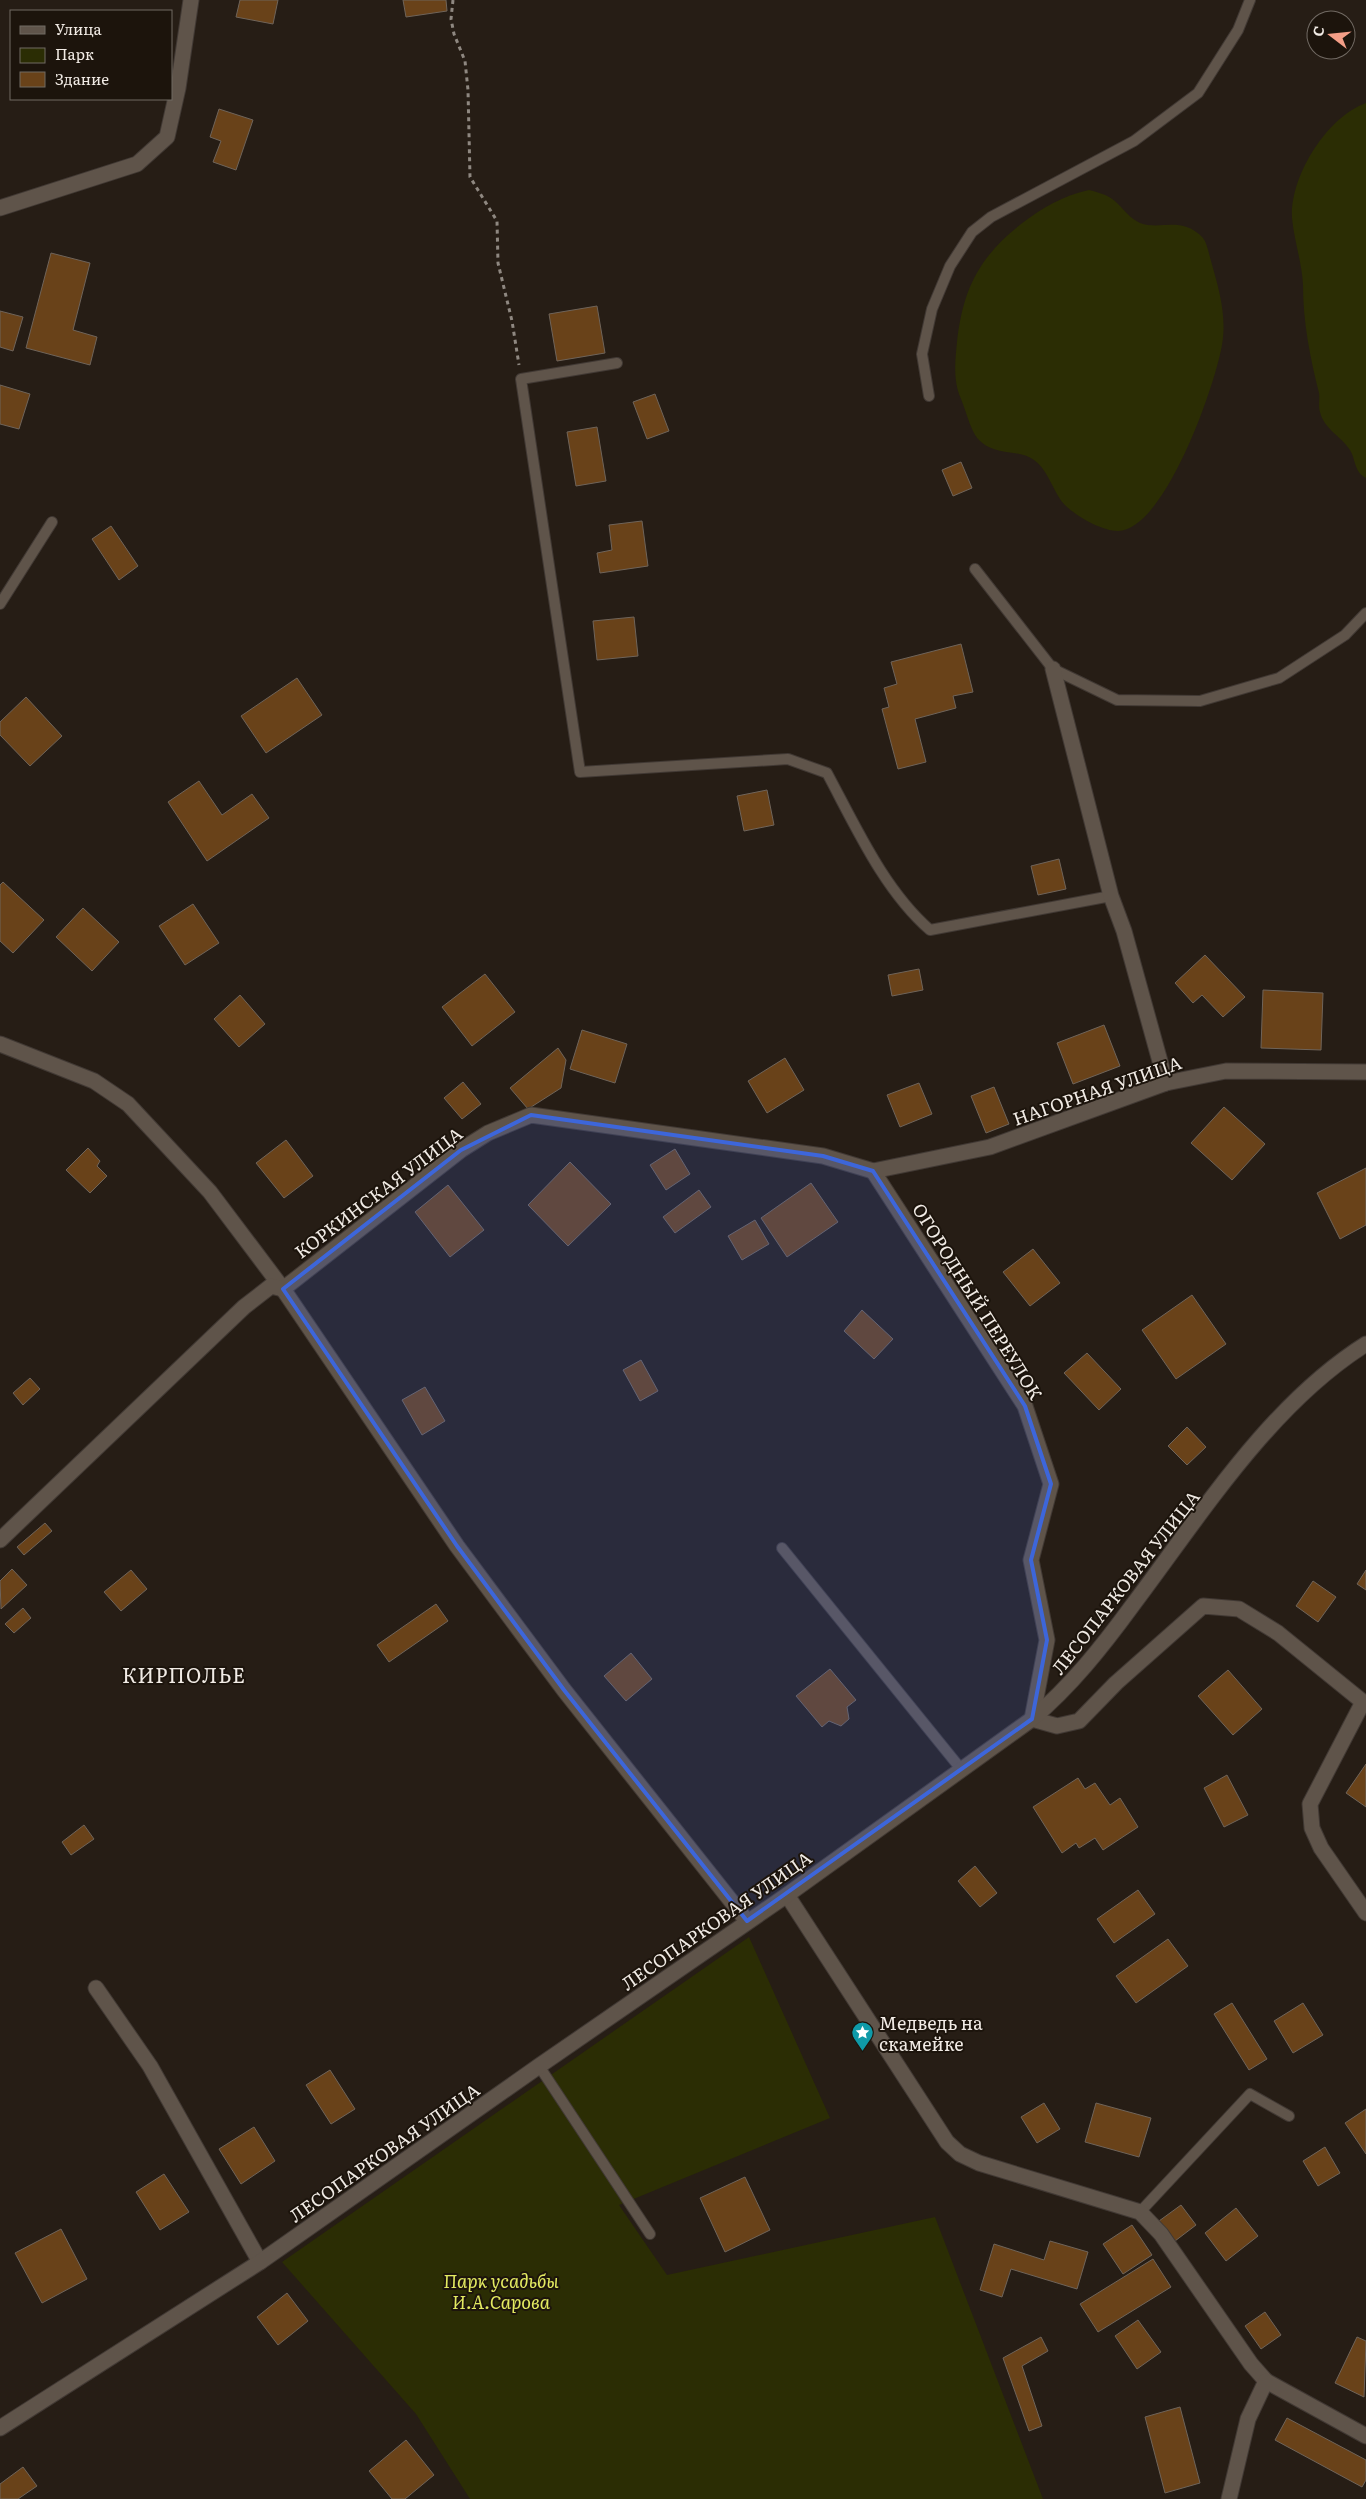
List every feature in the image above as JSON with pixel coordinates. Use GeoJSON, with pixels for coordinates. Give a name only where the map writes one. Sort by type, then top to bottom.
{"type":"FeatureCollection","features":[{"type":"Feature","properties":{"kind":"street"},"geometry":{"type":"LineString","coordinates":[[0,208],[137,164],[167,137],[178,88],[190,0]]}},
{"type":"Feature","properties":{"kind":"street"},"geometry":{"type":"LineString","coordinates":[[1053,669],[1111,896],[1124,931],[1166,1083]]}},
{"type":"Feature","properties":{"kind":"street"},"geometry":{"type":"LineString","coordinates":[[0,1044],[94,1081],[128,1104],[210,1192],[283,1288],[463,1554],[564,1690],[747,1920]]}},
{"type":"Feature","properties":{"kind":"street","name":"НАГОРНАЯ УЛИЦА"},"geometry":{"type":"LineString","coordinates":[[873,1171],[990,1147],[1166,1083],[1226,1071],[1366,1072]]}},
{"type":"Feature","properties":{"kind":"street","name":"КОРКИНСКАЯ УЛИЦА"},"geometry":{"type":"LineString","coordinates":[[0,1540],[244,1307],[270,1286],[283,1288],[461,1150],[488,1133],[531,1115],[823,1156],[873,1171]]}},
{"type":"Feature","properties":{"kind":"street","name":"ОГОРОДНЫЙ ПЕРЕУЛОК"},"geometry":{"type":"LineString","coordinates":[[873,1171],[1025,1406],[1051,1484],[1031,1560],[1047,1640],[1032,1719]]}},
{"type":"Feature","properties":{"kind":"street","name":"ЛЕСОПАРКОВАЯ УЛИЦА"},"geometry":{"type":"LineString","coordinates":[[0,2428],[260,2262],[747,1920],[787,1895],[1032,1719],[1060,1695],[1103,1646],[1237,1468],[1277,1421],[1311,1387],[1346,1357],[1366,1344]]}},
{"type":"Feature","properties":{"kind":"street"},"geometry":{"type":"LineString","coordinates":[[1032,1719],[1056,1726],[1079,1721],[1116,1683],[1204,1606],[1239,1609],[1278,1633],[1363,1702],[1310,1804],[1312,1828],[1321,1848],[1366,1913]]}},
{"type":"Feature","properties":{"kind":"street"},"geometry":{"type":"LineString","coordinates":[[787,1895],[947,2142],[960,2154],[978,2163],[1140,2212],[1161,2234],[1251,2364],[1266,2381],[1366,2436]]}},
{"type":"Feature","properties":{"kind":"street"},"geometry":{"type":"LineString","coordinates":[[96,1988],[150,2066],[260,2262]]}},
{"type":"Feature","properties":{"kind":"street"},"geometry":{"type":"LineString","coordinates":[[1228,2499],[1248,2419],[1266,2381]]}},
{"type":"Feature","properties":{"kind":"lane"},"geometry":{"type":"LineString","coordinates":[[929,396],[922,354],[932,309],[950,266],[972,232],[991,217],[1134,141],[1198,93],[1238,30],[1250,0]]}},
{"type":"Feature","properties":{"kind":"lane"},"geometry":{"type":"LineString","coordinates":[[617,363],[521,379],[580,772],[788,759],[827,773],[879,866],[911,913],[930,930],[1111,896]]}},
{"type":"Feature","properties":{"kind":"lane"},"geometry":{"type":"LineString","coordinates":[[0,604],[52,522]]}},
{"type":"Feature","properties":{"kind":"lane"},"geometry":{"type":"LineString","coordinates":[[975,569],[1053,669],[1116,700],[1200,700],[1278,678],[1345,636],[1366,613]]}},
{"type":"Feature","properties":{"kind":"lane"},"geometry":{"type":"LineString","coordinates":[[782,1548],[961,1770]]}},
{"type":"Feature","properties":{"kind":"lane"},"geometry":{"type":"LineString","coordinates":[[539,2066],[650,2234]]}},
{"type":"Feature","properties":{"kind":"lane"},"geometry":{"type":"LineString","coordinates":[[1140,2212],[1250,2094],[1289,2116]]}},
{"type":"Feature","properties":{"kind":"path"},"geometry":{"type":"LineString","coordinates":[[453,0],[451,19],[454,34],[465,61],[468,90],[470,177],[496,221],[498,263],[512,321],[521,379]]}},
{"type":"Feature","properties":{"kind":"highlighted area"},"geometry":{"type":"Polygon","coordinates":[[[531,1115],[823,1156],[873,1171],[1025,1406],[1051,1484],[1031,1560],[1047,1640],[1032,1719],[747,1921],[564,1690],[457,1546],[283,1289],[461,1150],[531,1115]]]}},
{"type":"Feature","properties":{"kind":"green space"},"geometry":{"type":"Polygon","coordinates":[[[1366,103],[1366,478],[1357,469],[1350,450],[1325,423],[1320,412],[1319,393],[1304,312],[1300,260],[1292,218],[1297,184],[1314,150],[1325,134],[1338,121],[1352,110],[1366,103]]]}},
{"type":"Feature","properties":{"kind":"green space"},"geometry":{"type":"Polygon","coordinates":[[[1089,190],[1112,198],[1130,217],[1140,223],[1148,225],[1179,225],[1195,231],[1203,238],[1217,282],[1224,324],[1222,345],[1209,391],[1185,453],[1170,483],[1153,507],[1136,524],[1118,531],[1095,525],[1070,510],[1060,499],[1038,463],[1031,458],[995,449],[980,441],[971,427],[958,392],[956,378],[957,342],[964,306],[969,290],[984,262],[1006,236],[1037,213],[1061,199],[1089,190]]]}},
{"type":"Feature","properties":{"kind":"green space","name":"Парк усадьбы И.А.Сарова"},"geometry":{"type":"Polygon","coordinates":[[[749,1937],[830,2118],[619,2205],[667,2275],[935,2217],[1043,2499],[470,2499],[416,2414],[282,2262],[749,1937]]]}},
{"type":"Feature","properties":{"kind":"building"},"geometry":{"type":"Polygon","coordinates":[[[240,0],[278,0],[273,24],[236,17],[240,0]]]}},
{"type":"Feature","properties":{"kind":"building"},"geometry":{"type":"Polygon","coordinates":[[[403,0],[446,0],[447,11],[406,17],[403,0]]]}},
{"type":"Feature","properties":{"kind":"building"},"geometry":{"type":"Polygon","coordinates":[[[219,109],[253,120],[236,170],[213,162],[221,141],[210,137],[219,109]]]}},
{"type":"Feature","properties":{"kind":"building"},"geometry":{"type":"Polygon","coordinates":[[[51,253],[90,263],[73,330],[97,337],[90,365],[26,348],[51,253]]]}},
{"type":"Feature","properties":{"kind":"building"},"geometry":{"type":"Polygon","coordinates":[[[597,306],[605,353],[557,361],[549,314],[597,306]]]}},
{"type":"Feature","properties":{"kind":"building"},"geometry":{"type":"Polygon","coordinates":[[[0,311],[23,317],[13,351],[0,347],[0,311]]]}},
{"type":"Feature","properties":{"kind":"building"},"geometry":{"type":"Polygon","coordinates":[[[0,385],[30,394],[19,429],[0,424],[0,385]]]}},
{"type":"Feature","properties":{"kind":"building"},"geometry":{"type":"Polygon","coordinates":[[[655,394],[669,431],[647,439],[633,402],[655,394]]]}},
{"type":"Feature","properties":{"kind":"building"},"geometry":{"type":"Polygon","coordinates":[[[597,427],[606,481],[576,486],[567,432],[597,427]]]}},
{"type":"Feature","properties":{"kind":"building"},"geometry":{"type":"Polygon","coordinates":[[[961,462],[972,488],[953,496],[942,470],[961,462]]]}},
{"type":"Feature","properties":{"kind":"building"},"geometry":{"type":"Polygon","coordinates":[[[642,521],[648,566],[600,573],[597,553],[612,550],[609,525],[642,521]]]}},
{"type":"Feature","properties":{"kind":"building"},"geometry":{"type":"Polygon","coordinates":[[[111,526],[138,566],[119,580],[92,539],[111,526]]]}},
{"type":"Feature","properties":{"kind":"building"},"geometry":{"type":"Polygon","coordinates":[[[634,617],[638,656],[597,660],[593,621],[634,617]]]}},
{"type":"Feature","properties":{"kind":"building"},"geometry":{"type":"Polygon","coordinates":[[[961,644],[973,692],[953,696],[956,708],[915,719],[926,762],[898,769],[882,709],[889,707],[884,688],[897,684],[891,662],[961,644]]]}},
{"type":"Feature","properties":{"kind":"building"},"geometry":{"type":"Polygon","coordinates":[[[297,678],[322,715],[266,753],[241,716],[297,678]]]}},
{"type":"Feature","properties":{"kind":"building"},"geometry":{"type":"Polygon","coordinates":[[[26,697],[62,736],[30,766],[0,735],[0,722],[26,697]]]}},
{"type":"Feature","properties":{"kind":"building"},"geometry":{"type":"Polygon","coordinates":[[[199,781],[222,815],[252,794],[269,818],[207,861],[168,802],[199,781]]]}},
{"type":"Feature","properties":{"kind":"building"},"geometry":{"type":"Polygon","coordinates":[[[767,790],[774,825],[744,831],[737,796],[767,790]]]}},
{"type":"Feature","properties":{"kind":"building"},"geometry":{"type":"Polygon","coordinates":[[[1059,859],[1066,889],[1038,895],[1031,866],[1059,859]]]}},
{"type":"Feature","properties":{"kind":"building"},"geometry":{"type":"Polygon","coordinates":[[[3,882],[44,920],[13,953],[0,941],[0,885],[3,882]]]}},
{"type":"Feature","properties":{"kind":"building"},"geometry":{"type":"Polygon","coordinates":[[[193,904],[219,943],[185,965],[159,926],[193,904]]]}},
{"type":"Feature","properties":{"kind":"building"},"geometry":{"type":"Polygon","coordinates":[[[83,908],[119,942],[92,971],[56,937],[83,908]]]}},
{"type":"Feature","properties":{"kind":"building"},"geometry":{"type":"Polygon","coordinates":[[[1205,955],[1245,997],[1223,1017],[1202,995],[1193,1003],[1175,983],[1205,955]]]}},
{"type":"Feature","properties":{"kind":"building"},"geometry":{"type":"Polygon","coordinates":[[[919,969],[923,990],[892,996],[888,975],[919,969]]]}},
{"type":"Feature","properties":{"kind":"building"},"geometry":{"type":"Polygon","coordinates":[[[485,974],[515,1012],[472,1046],[442,1007],[485,974]]]}},
{"type":"Feature","properties":{"kind":"building"},"geometry":{"type":"Polygon","coordinates":[[[1263,990],[1323,993],[1321,1050],[1261,1048],[1263,990]]]}},
{"type":"Feature","properties":{"kind":"building"},"geometry":{"type":"Polygon","coordinates":[[[240,995],[265,1024],[239,1047],[214,1019],[240,995]]]}},
{"type":"Feature","properties":{"kind":"building"},"geometry":{"type":"Polygon","coordinates":[[[1104,1025],[1120,1066],[1073,1084],[1057,1043],[1104,1025]]]}},
{"type":"Feature","properties":{"kind":"building"},"geometry":{"type":"Polygon","coordinates":[[[582,1030],[627,1044],[615,1083],[570,1069],[582,1030]]]}},
{"type":"Feature","properties":{"kind":"building"},"geometry":{"type":"Polygon","coordinates":[[[558,1048],[566,1060],[561,1088],[528,1109],[510,1088],[558,1048]]]}},
{"type":"Feature","properties":{"kind":"building"},"geometry":{"type":"Polygon","coordinates":[[[785,1058],[804,1090],[767,1113],[748,1081],[785,1058]]]}},
{"type":"Feature","properties":{"kind":"building"},"geometry":{"type":"Polygon","coordinates":[[[463,1082],[481,1104],[462,1119],[444,1098],[463,1082]]]}},
{"type":"Feature","properties":{"kind":"building"},"geometry":{"type":"Polygon","coordinates":[[[919,1083],[932,1114],[900,1127],[887,1095],[919,1083]]]}},
{"type":"Feature","properties":{"kind":"building"},"geometry":{"type":"Polygon","coordinates":[[[994,1087],[1009,1124],[986,1133],[971,1096],[994,1087]]]}},
{"type":"Feature","properties":{"kind":"building"},"geometry":{"type":"Polygon","coordinates":[[[1224,1107],[1265,1144],[1232,1180],[1191,1143],[1224,1107]]]}},
{"type":"Feature","properties":{"kind":"building"},"geometry":{"type":"Polygon","coordinates":[[[286,1140],[313,1176],[284,1198],[256,1163],[286,1140]]]}},
{"type":"Feature","properties":{"kind":"building"},"geometry":{"type":"Polygon","coordinates":[[[88,1148],[100,1161],[97,1166],[107,1176],[90,1193],[66,1170],[88,1148]]]}},
{"type":"Feature","properties":{"kind":"building"},"geometry":{"type":"Polygon","coordinates":[[[675,1149],[690,1174],[666,1190],[650,1165],[675,1149]]]}},
{"type":"Feature","properties":{"kind":"building"},"geometry":{"type":"Polygon","coordinates":[[[570,1162],[611,1204],[568,1246],[528,1205],[570,1162]]]}},
{"type":"Feature","properties":{"kind":"building"},"geometry":{"type":"Polygon","coordinates":[[[1366,1168],[1366,1225],[1340,1239],[1317,1193],[1366,1168]]]}},
{"type":"Feature","properties":{"kind":"building"},"geometry":{"type":"Polygon","coordinates":[[[811,1183],[838,1222],[787,1257],[761,1218],[811,1183]]]}},
{"type":"Feature","properties":{"kind":"building"},"geometry":{"type":"Polygon","coordinates":[[[448,1185],[484,1230],[450,1257],[415,1212],[448,1185]]]}},
{"type":"Feature","properties":{"kind":"building"},"geometry":{"type":"Polygon","coordinates":[[[699,1190],[711,1207],[675,1233],[663,1217],[699,1190]]]}},
{"type":"Feature","properties":{"kind":"building"},"geometry":{"type":"Polygon","coordinates":[[[755,1220],[769,1244],[742,1260],[728,1236],[755,1220]]]}},
{"type":"Feature","properties":{"kind":"building"},"geometry":{"type":"Polygon","coordinates":[[[1033,1249],[1060,1283],[1030,1306],[1003,1272],[1033,1249]]]}},
{"type":"Feature","properties":{"kind":"building"},"geometry":{"type":"Polygon","coordinates":[[[1192,1295],[1226,1344],[1176,1379],[1142,1330],[1192,1295]]]}},
{"type":"Feature","properties":{"kind":"building"},"geometry":{"type":"Polygon","coordinates":[[[862,1310],[893,1339],[874,1359],[844,1331],[862,1310]]]}},
{"type":"Feature","properties":{"kind":"building"},"geometry":{"type":"Polygon","coordinates":[[[1087,1353],[1121,1389],[1099,1410],[1064,1373],[1087,1353]]]}},
{"type":"Feature","properties":{"kind":"building"},"geometry":{"type":"Polygon","coordinates":[[[641,1360],[658,1391],[640,1401],[623,1370],[641,1360]]]}},
{"type":"Feature","properties":{"kind":"building"},"geometry":{"type":"Polygon","coordinates":[[[30,1378],[40,1389],[23,1405],[13,1393],[30,1378]]]}},
{"type":"Feature","properties":{"kind":"building"},"geometry":{"type":"Polygon","coordinates":[[[425,1387],[445,1421],[422,1435],[402,1400],[425,1387]]]}},
{"type":"Feature","properties":{"kind":"building"},"geometry":{"type":"Polygon","coordinates":[[[1187,1427],[1206,1447],[1187,1465],[1168,1446],[1187,1427]]]}},
{"type":"Feature","properties":{"kind":"building"},"geometry":{"type":"Polygon","coordinates":[[[45,1523],[52,1531],[24,1555],[17,1547],[45,1523]]]}},
{"type":"Feature","properties":{"kind":"building"},"geometry":{"type":"Polygon","coordinates":[[[12,1569],[27,1585],[1,1609],[0,1581],[12,1569]]]}},
{"type":"Feature","properties":{"kind":"building"},"geometry":{"type":"Polygon","coordinates":[[[131,1570],[147,1589],[121,1611],[104,1592],[131,1570]]]}},
{"type":"Feature","properties":{"kind":"building"},"geometry":{"type":"Polygon","coordinates":[[[1366,1570],[1366,1590],[1357,1584],[1366,1570]]]}},
{"type":"Feature","properties":{"kind":"building"},"geometry":{"type":"Polygon","coordinates":[[[1313,1581],[1336,1597],[1318,1622],[1296,1606],[1313,1581]]]}},
{"type":"Feature","properties":{"kind":"building"},"geometry":{"type":"Polygon","coordinates":[[[436,1604],[448,1621],[389,1662],[377,1645],[436,1604]]]}},
{"type":"Feature","properties":{"kind":"building"},"geometry":{"type":"Polygon","coordinates":[[[23,1608],[31,1618],[14,1633],[5,1624],[23,1608]]]}},
{"type":"Feature","properties":{"kind":"building"},"geometry":{"type":"Polygon","coordinates":[[[631,1653],[652,1679],[626,1701],[604,1676],[631,1653]]]}},
{"type":"Feature","properties":{"kind":"building"},"geometry":{"type":"Polygon","coordinates":[[[830,1669],[856,1700],[847,1707],[849,1719],[841,1726],[829,1721],[822,1727],[796,1696],[830,1669]]]}},
{"type":"Feature","properties":{"kind":"building"},"geometry":{"type":"Polygon","coordinates":[[[1228,1670],[1262,1709],[1233,1735],[1198,1696],[1228,1670]]]}},
{"type":"Feature","properties":{"kind":"building"},"geometry":{"type":"Polygon","coordinates":[[[1366,1764],[1366,1807],[1346,1793],[1366,1764]]]}},
{"type":"Feature","properties":{"kind":"building"},"geometry":{"type":"Polygon","coordinates":[[[1227,1775],[1248,1815],[1224,1827],[1204,1788],[1227,1775]]]}},
{"type":"Feature","properties":{"kind":"building"},"geometry":{"type":"Polygon","coordinates":[[[1078,1778],[1085,1789],[1095,1783],[1110,1805],[1120,1798],[1138,1827],[1103,1850],[1095,1838],[1079,1848],[1076,1843],[1062,1853],[1033,1807],[1078,1778]]]}},
{"type":"Feature","properties":{"kind":"building"},"geometry":{"type":"Polygon","coordinates":[[[84,1825],[94,1839],[71,1855],[62,1842],[84,1825]]]}},
{"type":"Feature","properties":{"kind":"building"},"geometry":{"type":"Polygon","coordinates":[[[975,1866],[997,1893],[980,1907],[958,1881],[975,1866]]]}},
{"type":"Feature","properties":{"kind":"building"},"geometry":{"type":"Polygon","coordinates":[[[1138,1890],[1155,1914],[1114,1943],[1097,1919],[1138,1890]]]}},
{"type":"Feature","properties":{"kind":"building"},"geometry":{"type":"Polygon","coordinates":[[[1168,1939],[1188,1966],[1136,2003],[1116,1976],[1168,1939]]]}},
{"type":"Feature","properties":{"kind":"building"},"geometry":{"type":"Polygon","coordinates":[[[1232,2003],[1267,2059],[1249,2070],[1214,2014],[1232,2003]]]}},
{"type":"Feature","properties":{"kind":"building"},"geometry":{"type":"Polygon","coordinates":[[[1303,2003],[1323,2035],[1293,2053],[1274,2021],[1303,2003]]]}},
{"type":"Feature","properties":{"kind":"building"},"geometry":{"type":"Polygon","coordinates":[[[330,2070],[355,2109],[331,2124],[306,2085],[330,2070]]]}},
{"type":"Feature","properties":{"kind":"building"},"geometry":{"type":"Polygon","coordinates":[[[1044,2103],[1060,2129],[1037,2143],[1021,2117],[1044,2103]]]}},
{"type":"Feature","properties":{"kind":"building"},"geometry":{"type":"Polygon","coordinates":[[[1096,2103],[1151,2118],[1139,2157],[1085,2142],[1096,2103]]]}},
{"type":"Feature","properties":{"kind":"building"},"geometry":{"type":"Polygon","coordinates":[[[1366,2109],[1366,2154],[1345,2123],[1366,2109]]]}},
{"type":"Feature","properties":{"kind":"building"},"geometry":{"type":"Polygon","coordinates":[[[254,2127],[275,2161],[241,2184],[219,2149],[254,2127]]]}},
{"type":"Feature","properties":{"kind":"building"},"geometry":{"type":"Polygon","coordinates":[[[1325,2147],[1340,2173],[1318,2186],[1303,2161],[1325,2147]]]}},
{"type":"Feature","properties":{"kind":"building"},"geometry":{"type":"Polygon","coordinates":[[[164,2174],[189,2212],[160,2230],[136,2192],[164,2174]]]}},
{"type":"Feature","properties":{"kind":"building"},"geometry":{"type":"Polygon","coordinates":[[[745,2177],[770,2230],[725,2252],[700,2198],[745,2177]]]}},
{"type":"Feature","properties":{"kind":"building"},"geometry":{"type":"Polygon","coordinates":[[[1181,2205],[1196,2225],[1175,2241],[1159,2221],[1181,2205]]]}},
{"type":"Feature","properties":{"kind":"building"},"geometry":{"type":"Polygon","coordinates":[[[1236,2208],[1258,2236],[1226,2261],[1205,2233],[1236,2208]]]}},
{"type":"Feature","properties":{"kind":"building"},"geometry":{"type":"Polygon","coordinates":[[[1132,2225],[1152,2255],[1123,2274],[1103,2244],[1132,2225]]]}},
{"type":"Feature","properties":{"kind":"building"},"geometry":{"type":"Polygon","coordinates":[[[61,2229],[87,2279],[42,2303],[15,2253],[61,2229]]]}},
{"type":"Feature","properties":{"kind":"building"},"geometry":{"type":"Polygon","coordinates":[[[1050,2241],[1088,2252],[1077,2289],[1011,2269],[1002,2297],[980,2290],[994,2244],[1044,2260],[1050,2241]]]}},
{"type":"Feature","properties":{"kind":"building"},"geometry":{"type":"Polygon","coordinates":[[[1153,2259],[1171,2287],[1098,2332],[1080,2304],[1153,2259]]]}},
{"type":"Feature","properties":{"kind":"building"},"geometry":{"type":"Polygon","coordinates":[[[287,2293],[308,2321],[278,2345],[257,2317],[287,2293]]]}},
{"type":"Feature","properties":{"kind":"building"},"geometry":{"type":"Polygon","coordinates":[[[1265,2312],[1281,2335],[1261,2349],[1245,2326],[1265,2312]]]}},
{"type":"Feature","properties":{"kind":"building"},"geometry":{"type":"Polygon","coordinates":[[[1138,2320],[1161,2352],[1137,2369],[1115,2336],[1138,2320]]]}},
{"type":"Feature","properties":{"kind":"building"},"geometry":{"type":"Polygon","coordinates":[[[1041,2337],[1048,2351],[1022,2366],[1042,2426],[1029,2431],[1003,2358],[1041,2337]]]}},
{"type":"Feature","properties":{"kind":"building"},"geometry":{"type":"Polygon","coordinates":[[[1357,2337],[1366,2341],[1364,2397],[1335,2383],[1357,2337]]]}},
{"type":"Feature","properties":{"kind":"building"},"geometry":{"type":"Polygon","coordinates":[[[1180,2407],[1200,2483],[1165,2493],[1145,2417],[1180,2407]]]}},
{"type":"Feature","properties":{"kind":"building"},"geometry":{"type":"Polygon","coordinates":[[[1287,2418],[1366,2460],[1366,2480],[1362,2487],[1275,2440],[1287,2418]]]}},
{"type":"Feature","properties":{"kind":"building"},"geometry":{"type":"Polygon","coordinates":[[[406,2440],[434,2475],[405,2499],[392,2499],[369,2471],[406,2440]]]}},
{"type":"Feature","properties":{"kind":"building"},"geometry":{"type":"Polygon","coordinates":[[[23,2467],[37,2486],[18,2499],[0,2499],[0,2484],[23,2467]]]}},
{"type":"Feature","properties":{"kind":"place","name":"Медведь на скамейке"},"geometry":{"type":"Point","coordinates":[863,2051]}},
{"type":"Feature","properties":{"kind":"district","name":"КИРПОЛЬЕ"},"geometry":{"type":"Point","coordinates":[184,1674]}}]}
